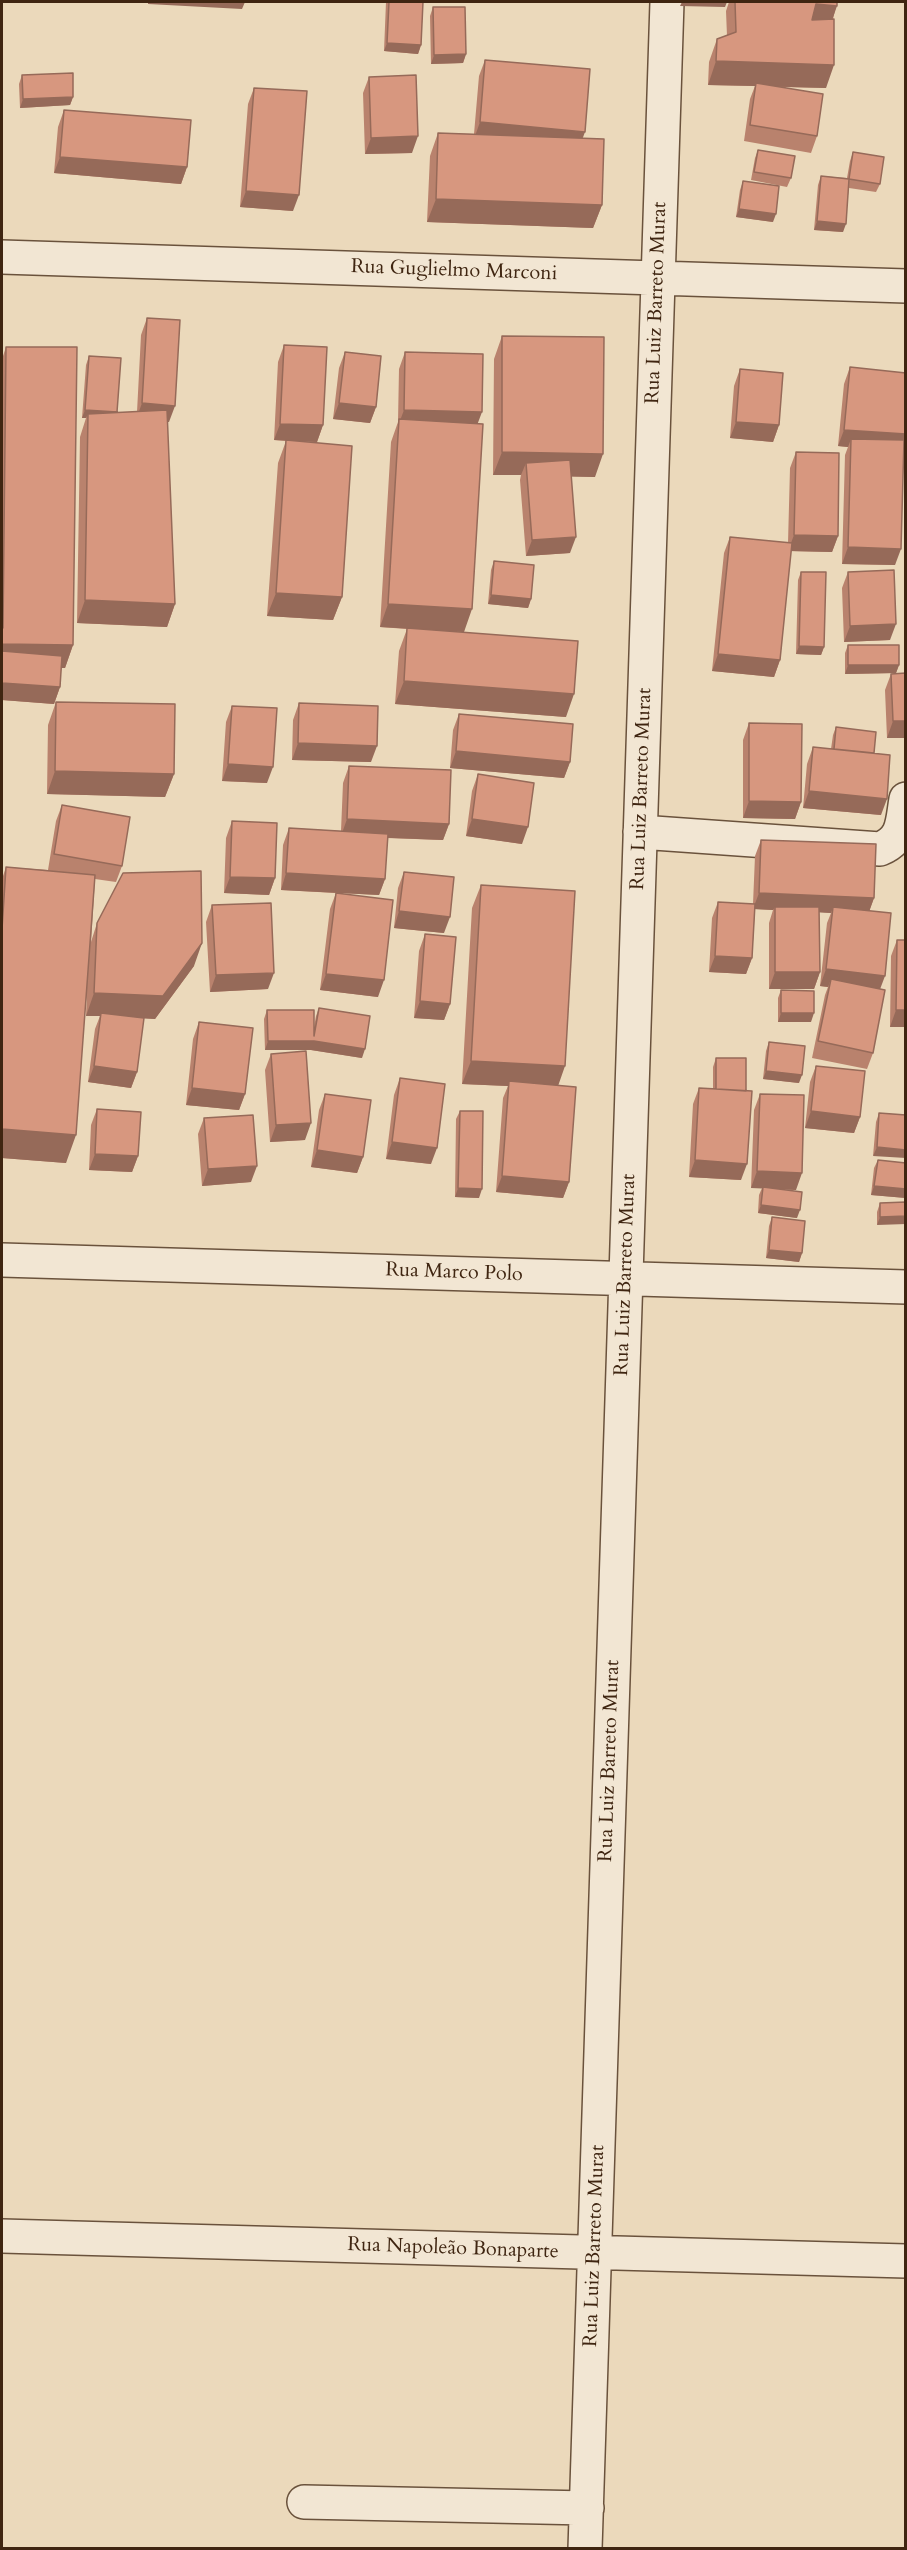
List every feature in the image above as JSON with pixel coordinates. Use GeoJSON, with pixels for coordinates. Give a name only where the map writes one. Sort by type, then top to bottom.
{"type":"FeatureCollection","features":[{"type":"Feature","properties":{"kind":"street","name":"Rua Luiz Barreto Murat"},"geometry":{"type":"LineString","coordinates":[[585,2548],[667,2]]}},
{"type":"Feature","properties":{"kind":"street","name":"Rua Guglielmo Marconi"},"geometry":{"type":"LineString","coordinates":[[2,257],[906,286]]}},
{"type":"Feature","properties":{"kind":"street"},"geometry":{"type":"LineString","coordinates":[[640,832],[880,849],[892,844],[900,831],[906,799]]}},
{"type":"Feature","properties":{"kind":"street","name":"Rua Marco Polo"},"geometry":{"type":"LineString","coordinates":[[2,1260],[906,1287]]}},
{"type":"Feature","properties":{"kind":"street","name":"Rua Napoleão Bonaparte"},"geometry":{"type":"LineString","coordinates":[[2,2236],[906,2261]]}},
{"type":"Feature","properties":{"kind":"street"},"geometry":{"type":"LineString","coordinates":[[304,2502],[587,2508]]}},
{"type":"Feature","properties":{"kind":"building"},"geometry":{"type":"Polygon","coordinates":[[[389,2],[423,2],[421,45],[387,43],[389,2]]]}},
{"type":"Feature","properties":{"kind":"building"},"geometry":{"type":"Polygon","coordinates":[[[735,2],[837,2],[837,6],[816,4],[812,20],[834,19],[834,65],[716,61],[717,39],[736,32],[735,2]]]}},
{"type":"Feature","properties":{"kind":"building"},"geometry":{"type":"Polygon","coordinates":[[[433,7],[465,7],[466,54],[434,55],[433,7]]]}},
{"type":"Feature","properties":{"kind":"building"},"geometry":{"type":"Polygon","coordinates":[[[485,60],[590,69],[585,132],[480,122],[485,60]]]}},
{"type":"Feature","properties":{"kind":"building"},"geometry":{"type":"Polygon","coordinates":[[[73,73],[73,97],[23,99],[22,75],[73,73]]]}},
{"type":"Feature","properties":{"kind":"building"},"geometry":{"type":"Polygon","coordinates":[[[416,75],[418,136],[371,138],[369,77],[416,75]]]}},
{"type":"Feature","properties":{"kind":"building"},"geometry":{"type":"Polygon","coordinates":[[[756,83],[823,94],[817,136],[750,125],[756,83]]]}},
{"type":"Feature","properties":{"kind":"building"},"geometry":{"type":"Polygon","coordinates":[[[254,88],[307,91],[299,195],[246,191],[254,88]]]}},
{"type":"Feature","properties":{"kind":"building"},"geometry":{"type":"Polygon","coordinates":[[[64,110],[191,120],[187,167],[60,157],[64,110]]]}},
{"type":"Feature","properties":{"kind":"building"},"geometry":{"type":"Polygon","coordinates":[[[438,133],[604,139],[602,205],[436,199],[438,133]]]}},
{"type":"Feature","properties":{"kind":"building"},"geometry":{"type":"Polygon","coordinates":[[[758,150],[795,156],[791,178],[754,172],[758,150]]]}},
{"type":"Feature","properties":{"kind":"building"},"geometry":{"type":"Polygon","coordinates":[[[853,152],[884,157],[880,184],[849,179],[853,152]]]}},
{"type":"Feature","properties":{"kind":"building"},"geometry":{"type":"Polygon","coordinates":[[[821,176],[849,179],[846,224],[817,221],[821,176]]]}},
{"type":"Feature","properties":{"kind":"building"},"geometry":{"type":"Polygon","coordinates":[[[743,181],[779,186],[776,214],[739,209],[743,181]]]}},
{"type":"Feature","properties":{"kind":"building"},"geometry":{"type":"Polygon","coordinates":[[[147,318],[180,320],[175,406],[142,403],[147,318]]]}},
{"type":"Feature","properties":{"kind":"building"},"geometry":{"type":"Polygon","coordinates":[[[502,336],[604,337],[603,454],[502,452],[502,336]]]}},
{"type":"Feature","properties":{"kind":"building"},"geometry":{"type":"Polygon","coordinates":[[[284,345],[327,347],[323,425],[280,424],[284,345]]]}},
{"type":"Feature","properties":{"kind":"building"},"geometry":{"type":"Polygon","coordinates":[[[6,347],[77,347],[73,645],[2,644],[6,347]]]}},
{"type":"Feature","properties":{"kind":"building"},"geometry":{"type":"Polygon","coordinates":[[[345,352],[381,356],[376,407],[339,403],[345,352]]]}},
{"type":"Feature","properties":{"kind":"building"},"geometry":{"type":"Polygon","coordinates":[[[405,352],[483,354],[482,412],[404,410],[405,352]]]}},
{"type":"Feature","properties":{"kind":"building"},"geometry":{"type":"Polygon","coordinates":[[[89,356],[121,358],[117,412],[85,410],[89,356]]]}},
{"type":"Feature","properties":{"kind":"building"},"geometry":{"type":"Polygon","coordinates":[[[850,367],[906,373],[906,434],[844,430],[850,367]]]}},
{"type":"Feature","properties":{"kind":"building"},"geometry":{"type":"Polygon","coordinates":[[[740,369],[783,373],[779,425],[736,422],[740,369]]]}},
{"type":"Feature","properties":{"kind":"building"},"geometry":{"type":"Polygon","coordinates":[[[167,410],[175,604],[85,600],[88,414],[167,410]]]}},
{"type":"Feature","properties":{"kind":"building"},"geometry":{"type":"Polygon","coordinates":[[[399,419],[483,424],[472,609],[388,604],[399,419]]]}},
{"type":"Feature","properties":{"kind":"building"},"geometry":{"type":"Polygon","coordinates":[[[851,439],[904,440],[901,549],[848,547],[851,439]]]}},
{"type":"Feature","properties":{"kind":"building"},"geometry":{"type":"Polygon","coordinates":[[[286,440],[352,446],[342,597],[276,593],[286,440]]]}},
{"type":"Feature","properties":{"kind":"building"},"geometry":{"type":"Polygon","coordinates":[[[796,452],[839,453],[838,536],[794,535],[796,452]]]}},
{"type":"Feature","properties":{"kind":"building"},"geometry":{"type":"Polygon","coordinates":[[[570,460],[576,537],[532,540],[526,463],[570,460]]]}},
{"type":"Feature","properties":{"kind":"building"},"geometry":{"type":"Polygon","coordinates":[[[730,537],[792,543],[780,660],[718,654],[730,537]]]}},
{"type":"Feature","properties":{"kind":"building"},"geometry":{"type":"Polygon","coordinates":[[[494,561],[534,565],[531,599],[491,595],[494,561]]]}},
{"type":"Feature","properties":{"kind":"building"},"geometry":{"type":"Polygon","coordinates":[[[894,570],[896,624],[850,626],[848,572],[894,570]]]}},
{"type":"Feature","properties":{"kind":"building"},"geometry":{"type":"Polygon","coordinates":[[[801,572],[826,572],[824,647],[799,646],[801,572]]]}},
{"type":"Feature","properties":{"kind":"building"},"geometry":{"type":"Polygon","coordinates":[[[407,628],[578,641],[574,694],[404,681],[407,628]]]}},
{"type":"Feature","properties":{"kind":"building"},"geometry":{"type":"Polygon","coordinates":[[[848,645],[899,645],[899,665],[848,665],[848,645]]]}},
{"type":"Feature","properties":{"kind":"building"},"geometry":{"type":"Polygon","coordinates":[[[2,651],[62,656],[60,687],[2,683],[2,651]]]}},
{"type":"Feature","properties":{"kind":"building"},"geometry":{"type":"Polygon","coordinates":[[[906,673],[906,721],[893,721],[891,674],[906,673]]]}},
{"type":"Feature","properties":{"kind":"building"},"geometry":{"type":"Polygon","coordinates":[[[56,702],[175,704],[174,774],[55,771],[56,702]]]}},
{"type":"Feature","properties":{"kind":"building"},"geometry":{"type":"Polygon","coordinates":[[[299,703],[378,706],[377,746],[298,743],[299,703]]]}},
{"type":"Feature","properties":{"kind":"building"},"geometry":{"type":"Polygon","coordinates":[[[232,706],[277,708],[273,767],[228,764],[232,706]]]}},
{"type":"Feature","properties":{"kind":"building"},"geometry":{"type":"Polygon","coordinates":[[[459,714],[573,724],[570,762],[456,751],[459,714]]]}},
{"type":"Feature","properties":{"kind":"building"},"geometry":{"type":"Polygon","coordinates":[[[749,723],[802,724],[801,802],[749,801],[749,723]]]}},
{"type":"Feature","properties":{"kind":"building"},"geometry":{"type":"Polygon","coordinates":[[[836,727],[876,732],[874,753],[834,749],[836,727]]]}},
{"type":"Feature","properties":{"kind":"building"},"geometry":{"type":"Polygon","coordinates":[[[813,747],[890,755],[887,799],[809,791],[813,747]]]}},
{"type":"Feature","properties":{"kind":"building"},"geometry":{"type":"Polygon","coordinates":[[[349,766],[451,770],[449,824],[347,819],[349,766]]]}},
{"type":"Feature","properties":{"kind":"building"},"geometry":{"type":"Polygon","coordinates":[[[478,774],[534,783],[528,827],[472,819],[478,774]]]}},
{"type":"Feature","properties":{"kind":"building"},"geometry":{"type":"Polygon","coordinates":[[[62,805],[130,817],[122,866],[54,854],[62,805]]]}},
{"type":"Feature","properties":{"kind":"building"},"geometry":{"type":"Polygon","coordinates":[[[232,821],[277,823],[275,878],[230,877],[232,821]]]}},
{"type":"Feature","properties":{"kind":"building"},"geometry":{"type":"Polygon","coordinates":[[[289,828],[388,834],[385,879],[286,873],[289,828]]]}},
{"type":"Feature","properties":{"kind":"building"},"geometry":{"type":"Polygon","coordinates":[[[761,840],[876,844],[874,898],[759,893],[761,840]]]}},
{"type":"Feature","properties":{"kind":"building"},"geometry":{"type":"Polygon","coordinates":[[[6,867],[95,875],[76,1135],[2,1129],[2,929],[6,867]]]}},
{"type":"Feature","properties":{"kind":"building"},"geometry":{"type":"Polygon","coordinates":[[[201,871],[202,943],[163,996],[94,993],[97,923],[123,873],[201,871]]]}},
{"type":"Feature","properties":{"kind":"building"},"geometry":{"type":"Polygon","coordinates":[[[404,872],[454,877],[450,917],[399,911],[404,872]]]}},
{"type":"Feature","properties":{"kind":"building"},"geometry":{"type":"Polygon","coordinates":[[[481,885],[575,891],[565,1066],[471,1061],[481,885]]]}},
{"type":"Feature","properties":{"kind":"building"},"geometry":{"type":"Polygon","coordinates":[[[336,893],[393,900],[384,980],[326,974],[336,893]]]}},
{"type":"Feature","properties":{"kind":"building"},"geometry":{"type":"Polygon","coordinates":[[[718,902],[755,904],[752,958],[715,956],[718,902]]]}},
{"type":"Feature","properties":{"kind":"building"},"geometry":{"type":"Polygon","coordinates":[[[271,903],[274,973],[216,975],[212,905],[271,903]]]}},
{"type":"Feature","properties":{"kind":"building"},"geometry":{"type":"Polygon","coordinates":[[[775,907],[819,907],[820,972],[775,972],[775,907]]]}},
{"type":"Feature","properties":{"kind":"building"},"geometry":{"type":"Polygon","coordinates":[[[833,907],[891,913],[885,976],[826,969],[833,907]]]}},
{"type":"Feature","properties":{"kind":"building"},"geometry":{"type":"Polygon","coordinates":[[[425,934],[456,937],[450,1004],[420,1001],[425,934]]]}},
{"type":"Feature","properties":{"kind":"building"},"geometry":{"type":"Polygon","coordinates":[[[897,940],[906,940],[906,1010],[896,1010],[897,940]]]}},
{"type":"Feature","properties":{"kind":"building"},"geometry":{"type":"Polygon","coordinates":[[[831,979],[885,990],[873,1053],[818,1041],[831,979]]]}},
{"type":"Feature","properties":{"kind":"building"},"geometry":{"type":"Polygon","coordinates":[[[781,990],[814,991],[814,1013],[781,1013],[781,990]]]}},
{"type":"Feature","properties":{"kind":"building"},"geometry":{"type":"Polygon","coordinates":[[[319,1008],[370,1016],[365,1049],[314,1041],[268,1041],[267,1010],[314,1010],[314,1036],[319,1008]]]}},
{"type":"Feature","properties":{"kind":"building"},"geometry":{"type":"Polygon","coordinates":[[[101,1013],[144,1018],[137,1072],[94,1066],[101,1013]]]}},
{"type":"Feature","properties":{"kind":"building"},"geometry":{"type":"Polygon","coordinates":[[[199,1022],[253,1028],[245,1094],[192,1088],[199,1022]]]}},
{"type":"Feature","properties":{"kind":"building"},"geometry":{"type":"Polygon","coordinates":[[[769,1042],[805,1046],[802,1075],[766,1071],[769,1042]]]}},
{"type":"Feature","properties":{"kind":"building"},"geometry":{"type":"Polygon","coordinates":[[[306,1051],[311,1123],[276,1125],[271,1054],[306,1051]]]}},
{"type":"Feature","properties":{"kind":"building"},"geometry":{"type":"Polygon","coordinates":[[[716,1058],[746,1058],[746,1091],[716,1089],[716,1058]]]}},
{"type":"Feature","properties":{"kind":"building"},"geometry":{"type":"Polygon","coordinates":[[[816,1066],[865,1071],[860,1117],[811,1111],[816,1066]]]}},
{"type":"Feature","properties":{"kind":"building"},"geometry":{"type":"Polygon","coordinates":[[[400,1078],[445,1084],[437,1148],[392,1142],[400,1078]]]}},
{"type":"Feature","properties":{"kind":"building"},"geometry":{"type":"Polygon","coordinates":[[[509,1081],[576,1087],[569,1182],[502,1176],[509,1081]]]}},
{"type":"Feature","properties":{"kind":"building"},"geometry":{"type":"Polygon","coordinates":[[[699,1088],[752,1091],[747,1164],[695,1160],[699,1088]]]}},
{"type":"Feature","properties":{"kind":"building"},"geometry":{"type":"Polygon","coordinates":[[[325,1094],[371,1100],[363,1157],[317,1150],[325,1094]]]}},
{"type":"Feature","properties":{"kind":"building"},"geometry":{"type":"Polygon","coordinates":[[[760,1094],[804,1095],[802,1173],[757,1171],[760,1094]]]}},
{"type":"Feature","properties":{"kind":"building"},"geometry":{"type":"Polygon","coordinates":[[[97,1109],[141,1112],[138,1156],[95,1154],[97,1109]]]}},
{"type":"Feature","properties":{"kind":"building"},"geometry":{"type":"Polygon","coordinates":[[[460,1111],[483,1111],[482,1189],[458,1188],[460,1111]]]}},
{"type":"Feature","properties":{"kind":"building"},"geometry":{"type":"Polygon","coordinates":[[[879,1113],[906,1115],[906,1150],[877,1147],[879,1113]]]}},
{"type":"Feature","properties":{"kind":"building"},"geometry":{"type":"Polygon","coordinates":[[[253,1115],[257,1166],[208,1169],[204,1118],[253,1115]]]}},
{"type":"Feature","properties":{"kind":"building"},"geometry":{"type":"Polygon","coordinates":[[[878,1160],[906,1163],[906,1189],[874,1186],[878,1160]]]}},
{"type":"Feature","properties":{"kind":"building"},"geometry":{"type":"Polygon","coordinates":[[[763,1187],[802,1192],[800,1210],[761,1205],[763,1187]]]}},
{"type":"Feature","properties":{"kind":"building"},"geometry":{"type":"Polygon","coordinates":[[[906,1202],[906,1216],[880,1217],[880,1203],[906,1202]]]}},
{"type":"Feature","properties":{"kind":"building"},"geometry":{"type":"Polygon","coordinates":[[[772,1217],[805,1221],[802,1253],[769,1250],[772,1217]]]}}]}
